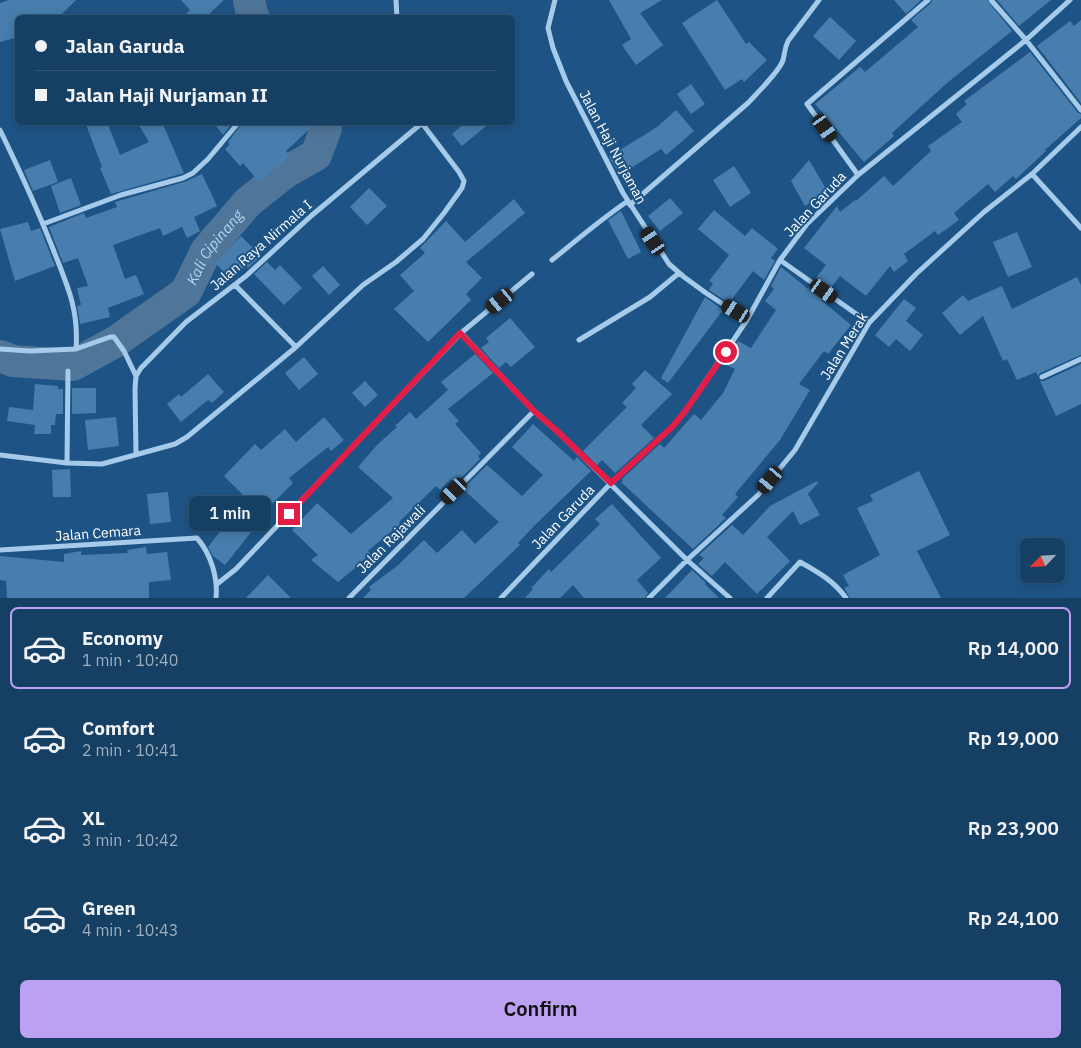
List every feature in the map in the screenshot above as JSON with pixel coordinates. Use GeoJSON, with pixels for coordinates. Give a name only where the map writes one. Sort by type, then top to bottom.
{"type":"FeatureCollection","features":[{"type":"Feature","properties":{"kind":"street"},"geometry":{"type":"LineString","coordinates":[[396,0],[397,15]]}},
{"type":"Feature","properties":{"kind":"street","name":"Jalan Haji Nurjaman"},"geometry":{"type":"LineString","coordinates":[[555,0],[548,28],[553,48],[570,89],[629,203],[669,264],[706,293],[747,320]]}},
{"type":"Feature","properties":{"kind":"street"},"geometry":{"type":"LineString","coordinates":[[552,260],[610,212],[629,203],[748,103],[784,60],[784,49],[788,41],[819,0]]}},
{"type":"Feature","properties":{"kind":"street"},"geometry":{"type":"LineString","coordinates":[[858,175],[807,104],[928,0]]}},
{"type":"Feature","properties":{"kind":"street"},"geometry":{"type":"LineString","coordinates":[[991,0],[1026,40],[1081,110]]}},
{"type":"Feature","properties":{"kind":"street","name":"Jalan Garuda"},"geometry":{"type":"LineString","coordinates":[[501,598],[611,483],[673,426],[686,410],[747,320],[780,260],[807,224],[858,175],[1026,40],[1070,0]]}},
{"type":"Feature","properties":{"kind":"street"},"geometry":{"type":"LineString","coordinates":[[43,224],[120,196],[183,178],[193,173],[208,159],[236,125]]}},
{"type":"Feature","properties":{"kind":"street","name":"Jalan Raya Nirmala I"},"geometry":{"type":"LineString","coordinates":[[136,376],[157,350],[186,322],[235,285],[311,216],[420,125]]}},
{"type":"Feature","properties":{"kind":"street"},"geometry":{"type":"LineString","coordinates":[[0,455],[67,464],[102,464],[175,444],[187,437],[296,346],[363,286],[423,239],[444,213],[464,185],[464,181],[424,125]]}},
{"type":"Feature","properties":{"kind":"street","name":"Jalan Merak"},"geometry":{"type":"LineString","coordinates":[[649,598],[687,560],[758,495],[795,450],[869,323],[916,274],[984,212],[1032,174],[1081,127]]}},
{"type":"Feature","properties":{"kind":"street"},"geometry":{"type":"LineString","coordinates":[[0,130],[34,202],[69,292],[77,329],[76,349]]}},
{"type":"Feature","properties":{"kind":"street"},"geometry":{"type":"LineString","coordinates":[[1032,174],[1081,228]]}},
{"type":"Feature","properties":{"kind":"street"},"geometry":{"type":"LineString","coordinates":[[780,260],[869,323]]}},
{"type":"Feature","properties":{"kind":"street"},"geometry":{"type":"LineString","coordinates":[[579,340],[650,297],[679,273]]}},
{"type":"Feature","properties":{"kind":"street"},"geometry":{"type":"LineString","coordinates":[[216,598],[217,584],[236,569],[460,333],[532,274]]}},
{"type":"Feature","properties":{"kind":"street"},"geometry":{"type":"LineString","coordinates":[[235,285],[296,346]]}},
{"type":"Feature","properties":{"kind":"street"},"geometry":{"type":"LineString","coordinates":[[460,333],[534,411],[611,483],[687,560],[730,598]]}},
{"type":"Feature","properties":{"kind":"street"},"geometry":{"type":"LineString","coordinates":[[0,349],[30,351],[76,349],[110,337],[114,338],[124,351],[136,376],[136,456]]}},
{"type":"Feature","properties":{"kind":"street"},"geometry":{"type":"LineString","coordinates":[[1042,377],[1081,359]]}},
{"type":"Feature","properties":{"kind":"street"},"geometry":{"type":"LineString","coordinates":[[67,464],[68,371]]}},
{"type":"Feature","properties":{"kind":"street","name":"Jalan Rajawali"},"geometry":{"type":"LineString","coordinates":[[349,598],[534,411]]}},
{"type":"Feature","properties":{"kind":"street","name":"Jalan Cemara"},"geometry":{"type":"LineString","coordinates":[[0,550],[197,538],[203,545],[217,584]]}},
{"type":"Feature","properties":{"kind":"street"},"geometry":{"type":"LineString","coordinates":[[767,598],[800,562],[829,579],[839,587],[846,598]]}},
{"type":"Feature","properties":{"kind":"building"},"geometry":{"type":"Polygon","coordinates":[[[9,0],[76,0],[61,15],[15,15],[15,38],[0,42],[0,3],[9,0]]]}},
{"type":"Feature","properties":{"kind":"building"},"geometry":{"type":"Polygon","coordinates":[[[181,0],[224,0],[208,15],[185,15],[190,10],[181,0]]]}},
{"type":"Feature","properties":{"kind":"building"},"geometry":{"type":"Polygon","coordinates":[[[609,0],[662,0],[640,13],[663,45],[636,65],[622,45],[631,39],[609,0]]]}},
{"type":"Feature","properties":{"kind":"building"},"geometry":{"type":"Polygon","coordinates":[[[717,0],[746,44],[749,42],[767,60],[744,82],[742,79],[725,90],[682,23],[717,0]]]}},
{"type":"Feature","properties":{"kind":"building"},"geometry":{"type":"Polygon","coordinates":[[[894,0],[921,0],[906,14],[894,0]]]}},
{"type":"Feature","properties":{"kind":"building"},"geometry":{"type":"Polygon","coordinates":[[[932,0],[987,0],[1012,31],[947,83],[892,133],[894,136],[864,162],[815,104],[860,67],[865,72],[918,27],[911,20],[932,0]]]}},
{"type":"Feature","properties":{"kind":"building"},"geometry":{"type":"Polygon","coordinates":[[[997,0],[1051,0],[1019,26],[997,0]]]}},
{"type":"Feature","properties":{"kind":"building"},"geometry":{"type":"Polygon","coordinates":[[[830,17],[856,41],[839,60],[813,36],[830,17]]]}},
{"type":"Feature","properties":{"kind":"building"},"geometry":{"type":"Polygon","coordinates":[[[1081,20],[1081,103],[1037,46],[1070,21],[1074,26],[1081,20]]]}},
{"type":"Feature","properties":{"kind":"building"},"geometry":{"type":"Polygon","coordinates":[[[1030,52],[1078,113],[1081,114],[1081,118],[1016,179],[1013,176],[995,192],[988,184],[954,213],[959,220],[938,235],[935,231],[904,254],[908,261],[894,272],[890,266],[866,296],[840,276],[829,290],[815,279],[826,265],[804,248],[837,206],[840,212],[856,201],[884,176],[893,186],[931,151],[928,146],[962,122],[956,114],[967,104],[964,101],[1030,52]]]}},
{"type":"Feature","properties":{"kind":"building"},"geometry":{"type":"Polygon","coordinates":[[[691,84],[705,104],[691,114],[677,94],[691,84]]]}},
{"type":"Feature","properties":{"kind":"building"},"geometry":{"type":"Polygon","coordinates":[[[676,110],[694,131],[666,155],[661,149],[620,175],[609,157],[657,127],[676,110]]]}},
{"type":"Feature","properties":{"kind":"building"},"geometry":{"type":"Polygon","coordinates":[[[86,125],[108,125],[120,155],[149,142],[139,125],[163,125],[184,173],[111,194],[100,168],[102,167],[86,125]]]}},
{"type":"Feature","properties":{"kind":"building"},"geometry":{"type":"Polygon","coordinates":[[[215,125],[231,125],[223,135],[215,125]]]}},
{"type":"Feature","properties":{"kind":"building"},"geometry":{"type":"Polygon","coordinates":[[[241,125],[314,125],[286,151],[290,157],[259,182],[243,163],[240,166],[225,149],[230,144],[228,142],[241,125]]]}},
{"type":"Feature","properties":{"kind":"building"},"geometry":{"type":"Polygon","coordinates":[[[462,125],[487,125],[462,146],[452,134],[462,125]]]}},
{"type":"Feature","properties":{"kind":"building"},"geometry":{"type":"Polygon","coordinates":[[[50,160],[58,182],[33,191],[24,170],[50,160]]]}},
{"type":"Feature","properties":{"kind":"building"},"geometry":{"type":"Polygon","coordinates":[[[809,160],[828,192],[805,206],[791,181],[809,160]]]}},
{"type":"Feature","properties":{"kind":"building"},"geometry":{"type":"Polygon","coordinates":[[[734,166],[751,193],[730,207],[713,180],[734,166]]]}},
{"type":"Feature","properties":{"kind":"building"},"geometry":{"type":"Polygon","coordinates":[[[202,174],[217,206],[194,217],[200,231],[187,238],[182,227],[163,236],[160,228],[113,245],[125,279],[136,275],[144,294],[108,308],[110,317],[80,324],[77,306],[81,305],[77,288],[88,286],[78,258],[63,263],[49,227],[84,213],[86,218],[117,207],[115,202],[187,181],[202,174]]]}},
{"type":"Feature","properties":{"kind":"building"},"geometry":{"type":"Polygon","coordinates":[[[71,178],[81,205],[60,213],[51,186],[71,178]]]}},
{"type":"Feature","properties":{"kind":"building"},"geometry":{"type":"Polygon","coordinates":[[[369,188],[387,206],[367,225],[350,207],[369,188]]]}},
{"type":"Feature","properties":{"kind":"building"},"geometry":{"type":"Polygon","coordinates":[[[670,198],[683,213],[660,231],[648,216],[670,198]]]}},
{"type":"Feature","properties":{"kind":"building"},"geometry":{"type":"Polygon","coordinates":[[[514,199],[525,213],[466,262],[482,278],[466,294],[471,300],[428,342],[394,309],[414,291],[400,275],[425,253],[420,248],[446,221],[465,242],[514,199]]]}},
{"type":"Feature","properties":{"kind":"building"},"geometry":{"type":"Polygon","coordinates":[[[714,210],[745,236],[752,228],[778,249],[771,258],[775,261],[764,280],[753,271],[729,303],[709,290],[713,283],[709,281],[729,255],[698,229],[714,210]]]}},
{"type":"Feature","properties":{"kind":"building"},"geometry":{"type":"Polygon","coordinates":[[[621,211],[641,252],[628,259],[608,220],[621,211]]]}},
{"type":"Feature","properties":{"kind":"building"},"geometry":{"type":"Polygon","coordinates":[[[28,222],[31,231],[40,228],[55,266],[15,281],[0,229],[28,222]]]}},
{"type":"Feature","properties":{"kind":"building"},"geometry":{"type":"Polygon","coordinates":[[[1017,232],[1032,267],[1008,277],[993,242],[1017,232]]]}},
{"type":"Feature","properties":{"kind":"building"},"geometry":{"type":"Polygon","coordinates":[[[241,236],[261,256],[248,268],[246,265],[232,279],[215,263],[241,236]]]}},
{"type":"Feature","properties":{"kind":"building"},"geometry":{"type":"Polygon","coordinates":[[[267,262],[275,270],[280,265],[302,288],[284,305],[254,274],[267,262]]]}},
{"type":"Feature","properties":{"kind":"building"},"geometry":{"type":"Polygon","coordinates":[[[323,266],[340,285],[329,295],[312,276],[323,266]]]}},
{"type":"Feature","properties":{"kind":"building"},"geometry":{"type":"Polygon","coordinates":[[[781,267],[808,289],[809,286],[824,296],[821,300],[851,325],[828,354],[824,351],[799,384],[810,390],[780,440],[735,494],[738,497],[722,515],[726,518],[693,549],[621,482],[660,444],[664,448],[694,414],[701,420],[723,393],[735,369],[723,363],[738,341],[751,348],[776,310],[765,301],[774,289],[771,286],[781,267]]]}},
{"type":"Feature","properties":{"kind":"building"},"geometry":{"type":"Polygon","coordinates":[[[1077,277],[1081,285],[1081,355],[1040,373],[1038,376],[1036,372],[1017,380],[1007,359],[1003,361],[983,316],[960,335],[942,313],[963,295],[968,301],[1002,286],[1012,309],[1077,277]]]}},
{"type":"Feature","properties":{"kind":"building"},"geometry":{"type":"Polygon","coordinates":[[[705,297],[723,310],[668,383],[661,378],[705,297]]]}},
{"type":"Feature","properties":{"kind":"building"},"geometry":{"type":"Polygon","coordinates":[[[904,299],[916,308],[906,321],[923,335],[910,351],[896,339],[889,347],[875,335],[904,299]]]}},
{"type":"Feature","properties":{"kind":"building"},"geometry":{"type":"Polygon","coordinates":[[[510,318],[535,347],[511,367],[506,362],[499,368],[481,348],[489,342],[486,338],[510,318]]]}},
{"type":"Feature","properties":{"kind":"building"},"geometry":{"type":"Polygon","coordinates":[[[475,354],[493,373],[448,409],[459,421],[455,424],[481,453],[478,456],[480,459],[456,483],[451,479],[440,490],[436,486],[399,522],[400,524],[368,551],[370,554],[338,582],[311,560],[318,555],[292,530],[317,503],[351,534],[393,498],[358,467],[410,412],[416,419],[448,390],[441,382],[475,354]]]}},
{"type":"Feature","properties":{"kind":"building"},"geometry":{"type":"Polygon","coordinates":[[[304,357],[318,374],[299,390],[285,373],[304,357]]]}},
{"type":"Feature","properties":{"kind":"building"},"geometry":{"type":"Polygon","coordinates":[[[1081,364],[1081,404],[1056,416],[1040,381],[1044,381],[1081,364]]]}},
{"type":"Feature","properties":{"kind":"building"},"geometry":{"type":"Polygon","coordinates":[[[645,370],[672,394],[641,425],[654,438],[615,473],[602,460],[597,465],[583,451],[627,407],[622,403],[636,388],[632,384],[645,370]]]}},
{"type":"Feature","properties":{"kind":"building"},"geometry":{"type":"Polygon","coordinates":[[[208,374],[224,392],[212,403],[208,400],[181,422],[167,404],[179,394],[181,397],[208,374]]]}},
{"type":"Feature","properties":{"kind":"building"},"geometry":{"type":"Polygon","coordinates":[[[365,381],[378,395],[365,407],[352,393],[365,381]]]}},
{"type":"Feature","properties":{"kind":"building"},"geometry":{"type":"Polygon","coordinates":[[[35,384],[58,386],[58,389],[63,389],[63,414],[56,414],[55,425],[51,425],[51,434],[34,434],[35,425],[7,421],[9,407],[33,410],[35,384]]]}},
{"type":"Feature","properties":{"kind":"building"},"geometry":{"type":"Polygon","coordinates":[[[72,388],[96,388],[96,413],[72,414],[72,388]]]}},
{"type":"Feature","properties":{"kind":"building"},"geometry":{"type":"Polygon","coordinates":[[[116,417],[119,446],[88,450],[85,420],[116,417]]]}},
{"type":"Feature","properties":{"kind":"building"},"geometry":{"type":"Polygon","coordinates":[[[324,417],[344,440],[331,451],[328,447],[289,478],[293,483],[258,518],[256,516],[251,522],[252,524],[248,528],[252,531],[225,565],[213,556],[208,547],[246,498],[224,476],[255,444],[261,450],[285,429],[296,442],[324,417]]]}},
{"type":"Feature","properties":{"kind":"building"},"geometry":{"type":"Polygon","coordinates":[[[533,424],[574,461],[577,457],[591,471],[535,525],[518,543],[520,545],[464,598],[363,598],[371,590],[369,587],[397,566],[424,540],[437,553],[462,530],[475,544],[499,522],[463,489],[487,465],[522,496],[543,475],[512,447],[533,424]]]}},
{"type":"Feature","properties":{"kind":"building"},"geometry":{"type":"Polygon","coordinates":[[[70,469],[71,497],[53,497],[52,470],[70,469]]]}},
{"type":"Feature","properties":{"kind":"building"},"geometry":{"type":"Polygon","coordinates":[[[919,471],[950,535],[917,551],[941,598],[850,598],[844,588],[849,586],[843,575],[880,555],[857,508],[873,501],[870,495],[919,471]]]}},
{"type":"Feature","properties":{"kind":"building"},"geometry":{"type":"Polygon","coordinates":[[[817,481],[818,483],[808,494],[820,515],[800,525],[793,511],[767,537],[790,561],[757,594],[725,562],[712,576],[698,564],[704,558],[699,555],[732,525],[743,535],[770,506],[817,481]]]}},
{"type":"Feature","properties":{"kind":"building"},"geometry":{"type":"Polygon","coordinates":[[[168,492],[171,522],[150,524],[147,494],[168,492]]]}},
{"type":"Feature","properties":{"kind":"building"},"geometry":{"type":"Polygon","coordinates":[[[612,504],[661,558],[637,580],[648,593],[645,598],[584,598],[573,585],[560,598],[525,598],[533,589],[531,588],[549,569],[551,572],[600,524],[595,519],[612,504]]]}},
{"type":"Feature","properties":{"kind":"building"},"geometry":{"type":"Polygon","coordinates":[[[146,547],[147,554],[167,552],[171,580],[149,582],[149,598],[7,598],[6,581],[0,580],[0,556],[64,562],[64,554],[81,551],[81,555],[128,553],[127,550],[146,547]]]}},
{"type":"Feature","properties":{"kind":"building"},"geometry":{"type":"Polygon","coordinates":[[[692,570],[719,598],[665,598],[692,570]]]}},
{"type":"Feature","properties":{"kind":"building"},"geometry":{"type":"Polygon","coordinates":[[[268,575],[291,598],[246,598],[268,575]]]}},
{"type":"Feature","properties":{"kind":"waterway","name":"Kali Cipinang"},"geometry":{"type":"LineString","coordinates":[[249,0],[252,15]]}},
{"type":"Feature","properties":{"kind":"waterway","name":"Kali Cipinang"},"geometry":{"type":"LineString","coordinates":[[0,356],[13,361],[73,365],[115,342],[186,292],[206,251],[248,202],[286,172],[316,155],[326,125]]}},
{"type":"Feature","properties":{"kind":"route"},"geometry":{"type":"LineString","coordinates":[[289,514],[460,333],[534,411],[611,483],[673,426],[726,352]]}}]}
